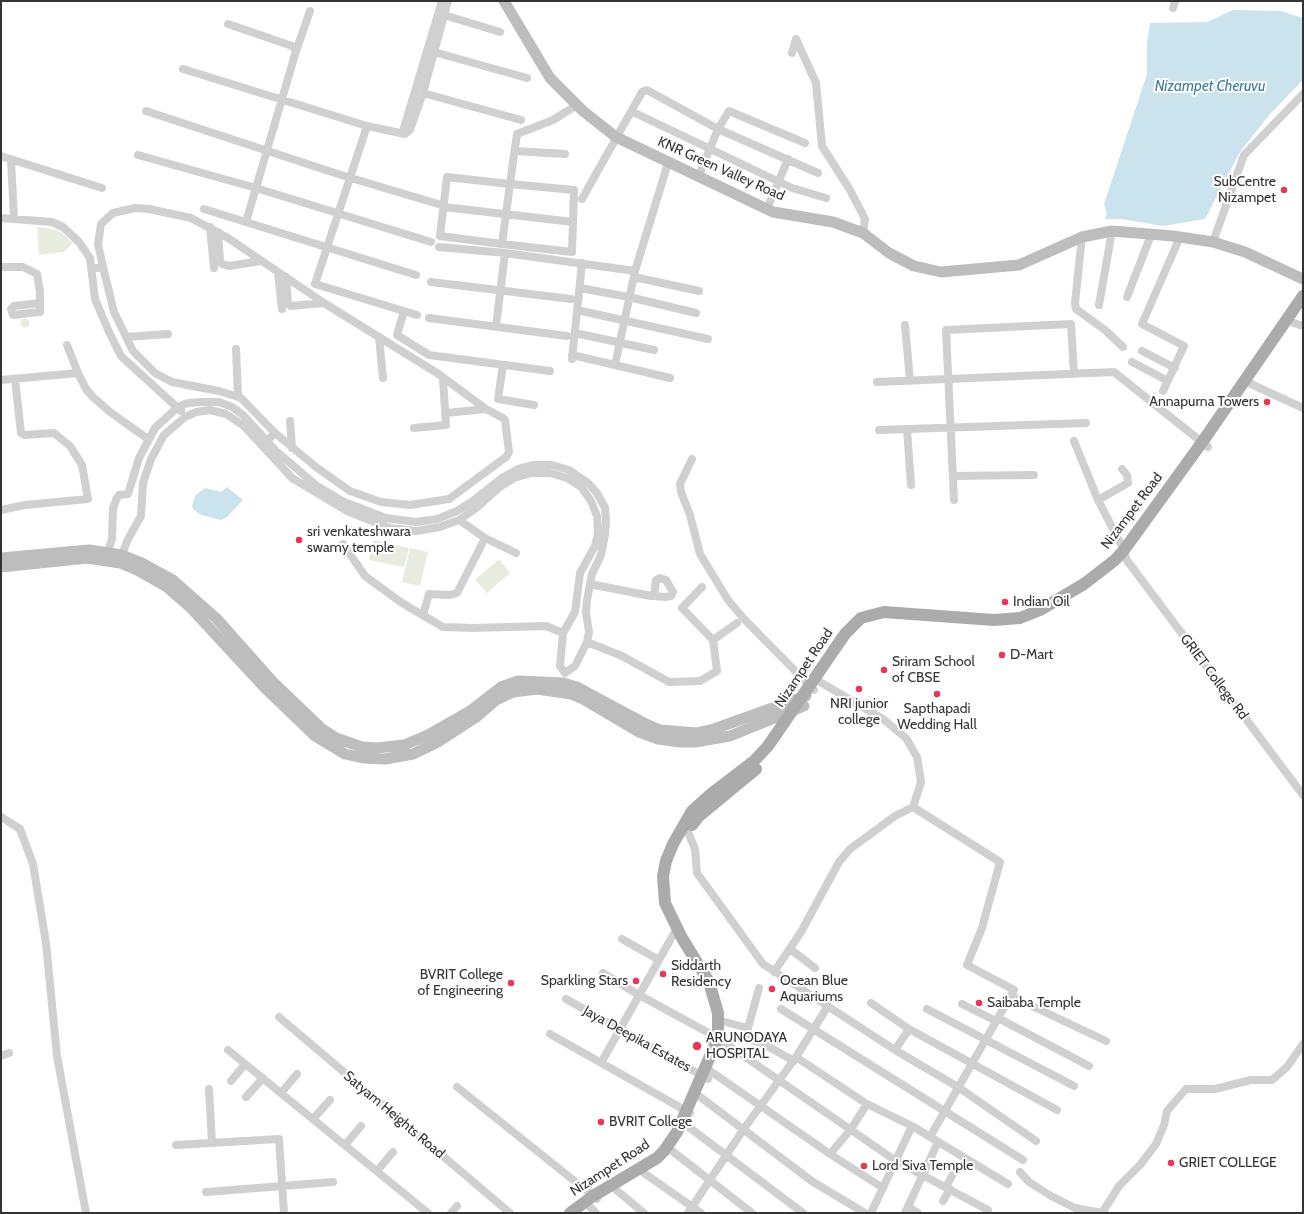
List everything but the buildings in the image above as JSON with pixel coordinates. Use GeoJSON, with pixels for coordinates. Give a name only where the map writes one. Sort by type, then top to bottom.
{"type":"FeatureCollection","features":[{"type":"Feature","properties":{"kind":"main road","name":"Nizampet Road"},"geometry":{"type":"LineString","coordinates":[[1206,444],[1303,296]]}},
{"type":"Feature","properties":{"kind":"main road","name":"Nizampet Road"},"geometry":{"type":"LineString","coordinates":[[570,1213],[590,1205],[644,1173],[669,1149],[698,1095],[721,1040],[725,1022],[721,999],[714,982],[682,922],[672,895],[671,873],[674,859],[688,832],[699,816],[763,763],[774,751],[845,634],[853,624],[868,615],[884,612],[994,620],[1020,618],[1040,610],[1084,584],[1115,560],[1125,555],[1206,444],[1298,324],[1303,310]]}},
{"type":"Feature","properties":{"kind":"main road","name":"Nizampet Road"},"geometry":{"type":"LineString","coordinates":[[721,1040],[718,1013],[711,988],[677,928],[666,903],[663,876],[666,861],[673,844],[692,811],[711,794],[754,761],[768,746],[808,695]]}},
{"type":"Feature","properties":{"kind":"main road","name":"Nizampet Road"},"geometry":{"type":"LineString","coordinates":[[590,1205],[669,1149]]}},
{"type":"Feature","properties":{"kind":"street"},"geometry":{"type":"LineString","coordinates":[[405,134],[404,128],[442,1]]}},
{"type":"Feature","properties":{"kind":"street"},"geometry":{"type":"LineString","coordinates":[[405,134],[410,130],[423,92],[448,1]]}},
{"type":"Feature","properties":{"kind":"street","name":"KNR Green Valley Road"},"geometry":{"type":"LineString","coordinates":[[504,1],[550,78],[577,105],[616,137],[773,212],[833,222],[863,233],[889,253],[914,266],[940,272],[1019,265],[1082,237],[1112,231],[1180,237],[1213,242],[1245,252],[1303,278]]}},
{"type":"Feature","properties":{"kind":"street"},"geometry":{"type":"LineString","coordinates":[[246,222],[296,50],[310,11]]}},
{"type":"Feature","properties":{"kind":"street"},"geometry":{"type":"LineString","coordinates":[[444,15],[500,32]]}},
{"type":"Feature","properties":{"kind":"street"},"geometry":{"type":"LineString","coordinates":[[228,24],[292,46],[296,50]]}},
{"type":"Feature","properties":{"kind":"street"},"geometry":{"type":"LineString","coordinates":[[792,53],[796,39],[816,83],[822,146],[850,190],[864,218],[863,233]]}},
{"type":"Feature","properties":{"kind":"street"},"geometry":{"type":"LineString","coordinates":[[434,52],[527,78]]}},
{"type":"Feature","properties":{"kind":"street"},"geometry":{"type":"LineString","coordinates":[[183,69],[367,126],[405,134]]}},
{"type":"Feature","properties":{"kind":"street"},"geometry":{"type":"LineString","coordinates":[[582,199],[616,137],[633,112],[642,92],[647,90],[718,129],[818,173]]}},
{"type":"Feature","properties":{"kind":"street"},"geometry":{"type":"LineString","coordinates":[[423,92],[521,120]]}},
{"type":"Feature","properties":{"kind":"street"},"geometry":{"type":"LineString","coordinates":[[1213,242],[1244,155],[1303,94]]}},
{"type":"Feature","properties":{"kind":"street"},"geometry":{"type":"LineString","coordinates":[[502,244],[517,134],[553,120],[577,105]]}},
{"type":"Feature","properties":{"kind":"street"},"geometry":{"type":"LineString","coordinates":[[146,111],[350,178],[441,205],[573,222]]}},
{"type":"Feature","properties":{"kind":"street"},"geometry":{"type":"LineString","coordinates":[[698,175],[718,129],[728,111],[805,143]]}},
{"type":"Feature","properties":{"kind":"street"},"geometry":{"type":"LineString","coordinates":[[633,112],[778,182],[792,188],[826,198]]}},
{"type":"Feature","properties":{"kind":"street"},"geometry":{"type":"LineString","coordinates":[[367,126],[315,284],[417,315]]}},
{"type":"Feature","properties":{"kind":"street"},"geometry":{"type":"LineString","coordinates":[[514,151],[565,154]]}},
{"type":"Feature","properties":{"kind":"street"},"geometry":{"type":"LineString","coordinates":[[138,155],[256,188],[432,242]]}},
{"type":"Feature","properties":{"kind":"street"},"geometry":{"type":"LineString","coordinates":[[1,156],[102,188]]}},
{"type":"Feature","properties":{"kind":"street"},"geometry":{"type":"LineString","coordinates":[[767,209],[788,159]]}},
{"type":"Feature","properties":{"kind":"street"},"geometry":{"type":"LineString","coordinates":[[11,160],[14,218]]}},
{"type":"Feature","properties":{"kind":"street"},"geometry":{"type":"LineString","coordinates":[[615,365],[634,274],[668,163]]}},
{"type":"Feature","properties":{"kind":"street"},"geometry":{"type":"LineString","coordinates":[[447,176],[510,184],[574,190],[572,252],[440,236],[441,205],[447,176]]}},
{"type":"Feature","properties":{"kind":"street"},"geometry":{"type":"LineString","coordinates":[[135,208],[150,209],[191,218],[218,232],[324,303],[437,373],[443,379],[486,409],[505,420],[509,452],[506,457],[449,499],[410,505],[381,502],[350,491],[292,448],[238,397],[220,391],[172,382],[155,374],[133,351],[114,312],[98,244],[101,224],[113,214],[135,208]]}},
{"type":"Feature","properties":{"kind":"street"},"geometry":{"type":"LineString","coordinates":[[204,209],[416,275]]}},
{"type":"Feature","properties":{"kind":"street"},"geometry":{"type":"LineString","coordinates":[[1,218],[52,222],[62,227],[79,242],[90,258],[95,299],[121,356],[178,407],[185,416]]}},
{"type":"Feature","properties":{"kind":"street"},"geometry":{"type":"LineString","coordinates":[[210,227],[214,268]]}},
{"type":"Feature","properties":{"kind":"street"},"geometry":{"type":"LineString","coordinates":[[1099,304],[1112,231]]}},
{"type":"Feature","properties":{"kind":"street"},"geometry":{"type":"LineString","coordinates":[[218,232],[220,261],[222,264],[230,266],[261,262]]}},
{"type":"Feature","properties":{"kind":"street"},"geometry":{"type":"LineString","coordinates":[[1127,297],[1151,235]]}},
{"type":"Feature","properties":{"kind":"street"},"geometry":{"type":"LineString","coordinates":[[1082,237],[1074,303],[1076,309],[1105,330],[1123,347]]}},
{"type":"Feature","properties":{"kind":"street"},"geometry":{"type":"LineString","coordinates":[[1163,391],[1184,349],[1182,345],[1142,324],[1180,237]]}},
{"type":"Feature","properties":{"kind":"street"},"geometry":{"type":"LineString","coordinates":[[439,246],[582,263],[634,274],[699,291]]}},
{"type":"Feature","properties":{"kind":"street"},"geometry":{"type":"LineString","coordinates":[[496,326],[505,253]]}},
{"type":"Feature","properties":{"kind":"street"},"geometry":{"type":"LineString","coordinates":[[90,258],[101,257]]}},
{"type":"Feature","properties":{"kind":"street"},"geometry":{"type":"LineString","coordinates":[[582,263],[577,310],[571,334],[572,357],[670,378]]}},
{"type":"Feature","properties":{"kind":"street"},"geometry":{"type":"LineString","coordinates":[[1,268],[24,267],[37,274],[40,303]]}},
{"type":"Feature","properties":{"kind":"street"},"geometry":{"type":"LineString","coordinates":[[91,269],[103,267]]}},
{"type":"Feature","properties":{"kind":"street"},"geometry":{"type":"LineString","coordinates":[[282,275],[288,304],[291,306],[324,303]]}},
{"type":"Feature","properties":{"kind":"street"},"geometry":{"type":"LineString","coordinates":[[282,275],[282,309]]}},
{"type":"Feature","properties":{"kind":"street"},"geometry":{"type":"LineString","coordinates":[[431,282],[571,299]]}},
{"type":"Feature","properties":{"kind":"street"},"geometry":{"type":"LineString","coordinates":[[580,288],[629,297],[696,313]]}},
{"type":"Feature","properties":{"kind":"street"},"geometry":{"type":"LineString","coordinates":[[577,310],[624,319],[708,339]]}},
{"type":"Feature","properties":{"kind":"street"},"geometry":{"type":"LineString","coordinates":[[404,311],[397,335],[429,355],[550,371]]}},
{"type":"Feature","properties":{"kind":"street"},"geometry":{"type":"LineString","coordinates":[[429,318],[571,334],[619,341],[654,350]]}},
{"type":"Feature","properties":{"kind":"street"},"geometry":{"type":"LineString","coordinates":[[954,500],[946,330],[1071,324],[1074,374]]}},
{"type":"Feature","properties":{"kind":"street"},"geometry":{"type":"LineString","coordinates":[[905,325],[910,381]]}},
{"type":"Feature","properties":{"kind":"street"},"geometry":{"type":"LineString","coordinates":[[126,337],[168,334]]}},
{"type":"Feature","properties":{"kind":"street"},"geometry":{"type":"LineString","coordinates":[[379,337],[383,378]]}},
{"type":"Feature","properties":{"kind":"street"},"geometry":{"type":"LineString","coordinates":[[66,345],[86,389],[110,412],[148,439]]}},
{"type":"Feature","properties":{"kind":"street"},"geometry":{"type":"LineString","coordinates":[[236,349],[238,397]]}},
{"type":"Feature","properties":{"kind":"street"},"geometry":{"type":"LineString","coordinates":[[1142,351],[1175,368]]}},
{"type":"Feature","properties":{"kind":"street"},"geometry":{"type":"LineString","coordinates":[[1132,362],[1168,381]]}},
{"type":"Feature","properties":{"kind":"street"},"geometry":{"type":"LineString","coordinates":[[502,365],[498,399],[534,405]]}},
{"type":"Feature","properties":{"kind":"street"},"geometry":{"type":"LineString","coordinates":[[877,382],[1114,372],[1206,444]]}},
{"type":"Feature","properties":{"kind":"street"},"geometry":{"type":"LineString","coordinates":[[1,380],[78,374]]}},
{"type":"Feature","properties":{"kind":"street"},"geometry":{"type":"LineString","coordinates":[[1,510],[25,505],[88,499],[82,465],[70,446],[54,433],[24,435],[21,433],[15,379]]}},
{"type":"Feature","properties":{"kind":"street"},"geometry":{"type":"LineString","coordinates":[[414,428],[446,425],[443,379]]}},
{"type":"Feature","properties":{"kind":"street"},"geometry":{"type":"LineString","coordinates":[[1251,384],[1303,408]]}},
{"type":"Feature","properties":{"kind":"street"},"geometry":{"type":"LineString","coordinates":[[128,494],[139,458],[155,428],[178,407],[188,403],[219,402],[232,407],[243,416],[270,448],[292,478],[366,520],[390,528],[416,531],[440,527],[459,520],[475,510],[501,486],[514,478],[531,473],[556,474],[567,478],[581,487],[591,500],[597,516],[598,533],[595,546],[580,573],[575,612],[563,633],[560,666],[563,683]]}},
{"type":"Feature","properties":{"kind":"street"},"geometry":{"type":"LineString","coordinates":[[446,413],[486,409]]}},
{"type":"Feature","properties":{"kind":"street"},"geometry":{"type":"LineString","coordinates":[[121,559],[127,541],[141,516],[143,483],[151,458],[164,435],[185,416],[210,410],[226,414],[244,426],[317,486],[342,501],[369,513],[386,518],[416,522],[437,519],[457,511],[487,488],[518,469],[534,465],[552,465],[569,470],[588,483],[597,493],[605,508],[606,520],[605,536],[601,555],[592,574],[590,584],[586,613],[589,632],[587,642],[575,666],[563,683]]}},
{"type":"Feature","properties":{"kind":"street"},"geometry":{"type":"LineString","coordinates":[[290,421],[292,448]]}},
{"type":"Feature","properties":{"kind":"street"},"geometry":{"type":"LineString","coordinates":[[879,430],[1086,423]]}},
{"type":"Feature","properties":{"kind":"street"},"geometry":{"type":"LineString","coordinates":[[906,430],[911,485]]}},
{"type":"Feature","properties":{"kind":"street"},"geometry":{"type":"LineString","coordinates":[[270,448],[275,433]]}},
{"type":"Feature","properties":{"kind":"street"},"geometry":{"type":"LineString","coordinates":[[270,448],[284,441]]}},
{"type":"Feature","properties":{"kind":"street","name":"GRIET College Rd"},"geometry":{"type":"LineString","coordinates":[[1074,441],[1098,500],[1125,555],[1303,795]]}},
{"type":"Feature","properties":{"kind":"street"},"geometry":{"type":"LineString","coordinates":[[692,459],[680,484],[681,492],[690,515],[700,554],[732,605],[759,635],[808,695],[883,719],[906,738],[917,757],[920,782],[913,807],[895,816],[846,853],[839,862],[801,932],[774,972]]}},
{"type":"Feature","properties":{"kind":"street"},"geometry":{"type":"LineString","coordinates":[[1098,500],[1128,483],[1127,475],[1122,469]]}},
{"type":"Feature","properties":{"kind":"street"},"geometry":{"type":"LineString","coordinates":[[953,476],[1034,475]]}},
{"type":"Feature","properties":{"kind":"street"},"geometry":{"type":"LineString","coordinates":[[477,478],[487,488]]}},
{"type":"Feature","properties":{"kind":"street"},"geometry":{"type":"LineString","coordinates":[[466,486],[476,497]]}},
{"type":"Feature","properties":{"kind":"street"},"geometry":{"type":"LineString","coordinates":[[107,556],[112,539],[113,513],[116,500],[119,495],[128,494],[141,499]]}},
{"type":"Feature","properties":{"kind":"street"},"geometry":{"type":"LineString","coordinates":[[446,515],[450,523]]}},
{"type":"Feature","properties":{"kind":"street"},"geometry":{"type":"LineString","coordinates":[[459,520],[485,538],[516,553]]}},
{"type":"Feature","properties":{"kind":"street"},"geometry":{"type":"LineString","coordinates":[[424,615],[429,594],[450,595],[457,592],[485,538]]}},
{"type":"Feature","properties":{"kind":"street"},"geometry":{"type":"LineString","coordinates":[[112,539],[120,542],[127,541]]}},
{"type":"Feature","properties":{"kind":"street"},"geometry":{"type":"LineString","coordinates":[[343,544],[365,576],[402,603],[444,627],[473,628],[546,626],[563,633]]}},
{"type":"Feature","properties":{"kind":"street"},"geometry":{"type":"LineString","coordinates":[[1,558],[73,551],[121,559],[167,587],[190,607],[265,688],[315,736],[345,754],[385,759],[413,754],[450,734],[475,718],[505,695],[513,692],[537,689],[563,683],[577,686],[660,730],[696,733],[775,712],[808,695]]}},
{"type":"Feature","properties":{"kind":"street"},"geometry":{"type":"LineString","coordinates":[[1,567],[107,556]]}},
{"type":"Feature","properties":{"kind":"street"},"geometry":{"type":"LineString","coordinates":[[590,584],[654,596]]}},
{"type":"Feature","properties":{"kind":"street"},"geometry":{"type":"LineString","coordinates":[[587,642],[622,656],[669,682],[700,681],[717,672],[713,640],[682,608],[702,587]]}},
{"type":"Feature","properties":{"kind":"street"},"geometry":{"type":"LineString","coordinates":[[575,612],[586,613]]}},
{"type":"Feature","properties":{"kind":"street"},"geometry":{"type":"LineString","coordinates":[[713,640],[737,623]]}},
{"type":"Feature","properties":{"kind":"street"},"geometry":{"type":"LineString","coordinates":[[913,807],[1000,862],[982,928],[967,965],[1014,990],[930,1137]]}},
{"type":"Feature","properties":{"kind":"street"},"geometry":{"type":"LineString","coordinates":[[1,817],[20,829],[33,864],[46,943],[57,1056],[86,1213]]}},
{"type":"Feature","properties":{"kind":"street"},"geometry":{"type":"LineString","coordinates":[[688,832],[695,849],[697,873],[763,964],[896,1050],[958,1087],[1036,1141]]}},
{"type":"Feature","properties":{"kind":"street"},"geometry":{"type":"LineString","coordinates":[[601,1063],[677,928]]}},
{"type":"Feature","properties":{"kind":"street"},"geometry":{"type":"LineString","coordinates":[[622,939],[659,960]]}},
{"type":"Feature","properties":{"kind":"street"},"geometry":{"type":"LineString","coordinates":[[790,949],[816,968]]}},
{"type":"Feature","properties":{"kind":"street"},"geometry":{"type":"LineString","coordinates":[[603,973],[639,995],[721,1040],[780,1079],[896,1161],[923,1174],[988,1210]]}},
{"type":"Feature","properties":{"kind":"street"},"geometry":{"type":"LineString","coordinates":[[759,988],[748,1028],[747,1039],[762,1043],[795,1059],[867,1104],[912,1126],[1008,1184]]}},
{"type":"Feature","properties":{"kind":"street"},"geometry":{"type":"LineString","coordinates":[[1011,996],[1106,1041]]}},
{"type":"Feature","properties":{"kind":"street","name":"Jaya Deepika Estates"},"geometry":{"type":"LineString","coordinates":[[566,999],[707,1074],[760,1106],[883,1188]]}},
{"type":"Feature","properties":{"kind":"street"},"geometry":{"type":"LineString","coordinates":[[871,1003],[909,1029],[1057,1110]]}},
{"type":"Feature","properties":{"kind":"street"},"geometry":{"type":"LineString","coordinates":[[962,1004],[1089,1066]]}},
{"type":"Feature","properties":{"kind":"street"},"geometry":{"type":"LineString","coordinates":[[690,1210],[708,1180],[795,1059],[812,1029],[828,1006]]}},
{"type":"Feature","properties":{"kind":"street"},"geometry":{"type":"LineString","coordinates":[[781,1009],[1023,1160]]}},
{"type":"Feature","properties":{"kind":"street"},"geometry":{"type":"LineString","coordinates":[[927,1009],[1074,1086]]}},
{"type":"Feature","properties":{"kind":"street","name":"Satyam Heights Road"},"geometry":{"type":"LineString","coordinates":[[279,1017],[510,1213]]}},
{"type":"Feature","properties":{"kind":"street"},"geometry":{"type":"LineString","coordinates":[[725,1022],[748,1028]]}},
{"type":"Feature","properties":{"kind":"street"},"geometry":{"type":"LineString","coordinates":[[896,1050],[909,1029]]}},
{"type":"Feature","properties":{"kind":"street"},"geometry":{"type":"LineString","coordinates":[[550,1034],[601,1063],[686,1118],[725,1156],[803,1213]]}},
{"type":"Feature","properties":{"kind":"street"},"geometry":{"type":"LineString","coordinates":[[1020,1172],[1029,1182],[1051,1196],[1075,1208],[1102,1213],[1119,1186],[1140,1165],[1156,1144],[1164,1125],[1167,1111],[1186,1089],[1215,1089],[1250,1080],[1272,1080],[1287,1068],[1303,1044]]}},
{"type":"Feature","properties":{"kind":"street"},"geometry":{"type":"LineString","coordinates":[[228,1050],[428,1213]]}},
{"type":"Feature","properties":{"kind":"street"},"geometry":{"type":"LineString","coordinates":[[232,1082],[245,1064]]}},
{"type":"Feature","properties":{"kind":"street"},"geometry":{"type":"LineString","coordinates":[[281,1092],[297,1074]]}},
{"type":"Feature","properties":{"kind":"street"},"geometry":{"type":"LineString","coordinates":[[246,1097],[262,1078]]}},
{"type":"Feature","properties":{"kind":"street"},"geometry":{"type":"LineString","coordinates":[[457,1087],[590,1205]]}},
{"type":"Feature","properties":{"kind":"street"},"geometry":{"type":"LineString","coordinates":[[209,1089],[212,1143]]}},
{"type":"Feature","properties":{"kind":"street"},"geometry":{"type":"LineString","coordinates":[[698,1095],[813,1182],[865,1213]]}},
{"type":"Feature","properties":{"kind":"street"},"geometry":{"type":"LineString","coordinates":[[313,1119],[330,1100]]}},
{"type":"Feature","properties":{"kind":"street"},"geometry":{"type":"LineString","coordinates":[[830,1154],[851,1129],[867,1104]]}},
{"type":"Feature","properties":{"kind":"street"},"geometry":{"type":"LineString","coordinates":[[345,1145],[361,1126]]}},
{"type":"Feature","properties":{"kind":"street"},"geometry":{"type":"LineString","coordinates":[[871,1213],[912,1126]]}},
{"type":"Feature","properties":{"kind":"street"},"geometry":{"type":"LineString","coordinates":[[176,1145],[279,1139],[284,1213]]}},
{"type":"Feature","properties":{"kind":"street"},"geometry":{"type":"LineString","coordinates":[[918,1213],[906,1210],[938,1142]]}},
{"type":"Feature","properties":{"kind":"street"},"geometry":{"type":"LineString","coordinates":[[669,1149],[752,1213]]}},
{"type":"Feature","properties":{"kind":"street"},"geometry":{"type":"LineString","coordinates":[[377,1171],[393,1152]]}},
{"type":"Feature","properties":{"kind":"street"},"geometry":{"type":"LineString","coordinates":[[943,1201],[955,1170]]}},
{"type":"Feature","properties":{"kind":"street"},"geometry":{"type":"LineString","coordinates":[[644,1173],[690,1210],[701,1213]]}},
{"type":"Feature","properties":{"kind":"street"},"geometry":{"type":"LineString","coordinates":[[206,1192],[333,1182]]}},
{"type":"Feature","properties":{"kind":"street"},"geometry":{"type":"LineString","coordinates":[[615,1189],[644,1213]]}},
{"type":"Feature","properties":{"kind":"street"},"geometry":{"type":"LineString","coordinates":[[451,1213],[457,1206]]}},
{"type":"Feature","properties":{"kind":"shaded area"},"geometry":{"type":"Polygon","coordinates":[[[37,227],[61,232],[73,243],[64,252],[39,255],[37,227]]]}},
{"type":"Feature","properties":{"kind":"shaded area"},"geometry":{"type":"Polygon","coordinates":[[[25,318],[30,323],[25,328],[20,323],[25,318]]]}},
{"type":"Feature","properties":{"kind":"shaded area"},"geometry":{"type":"Polygon","coordinates":[[[374,540],[409,548],[404,567],[369,560],[374,540]]]}},
{"type":"Feature","properties":{"kind":"shaded area"},"geometry":{"type":"Polygon","coordinates":[[[410,548],[428,552],[420,586],[402,582],[410,548]]]}},
{"type":"Feature","properties":{"kind":"shaded area"},"geometry":{"type":"Polygon","coordinates":[[[499,559],[510,573],[487,593],[475,580],[499,559]]]}},
{"type":"Feature","properties":{"kind":"water","name":"Nizampet Cheruvu"},"geometry":{"type":"Polygon","coordinates":[[[1233,10],[1281,11],[1303,18],[1303,80],[1270,114],[1240,152],[1205,219],[1163,226],[1121,219],[1105,219],[1107,214],[1104,204],[1147,74],[1147,44],[1150,23],[1207,22],[1233,10]]]}},
{"type":"Feature","properties":{"kind":"water"},"geometry":{"type":"Polygon","coordinates":[[[227,487],[243,500],[227,517],[221,520],[201,515],[193,509],[192,506],[195,496],[205,488],[221,492],[227,487]]]}},
{"type":"Feature","properties":{"kind":"place","name":"SubCentre Nizampet"},"geometry":{"type":"Point","coordinates":[1284,190]}},
{"type":"Feature","properties":{"kind":"place","name":"Annapurna Towers"},"geometry":{"type":"Point","coordinates":[1267,402]}},
{"type":"Feature","properties":{"kind":"place","name":"sri venkateshwara swamy temple"},"geometry":{"type":"Point","coordinates":[299,540]}},
{"type":"Feature","properties":{"kind":"place","name":"Indian Oil"},"geometry":{"type":"Point","coordinates":[1005,602]}},
{"type":"Feature","properties":{"kind":"place","name":"D-Mart"},"geometry":{"type":"Point","coordinates":[1002,655]}},
{"type":"Feature","properties":{"kind":"place","name":"Sriram School of CBSE"},"geometry":{"type":"Point","coordinates":[884,670]}},
{"type":"Feature","properties":{"kind":"place","name":"NRI junior college"},"geometry":{"type":"Point","coordinates":[859,689]}},
{"type":"Feature","properties":{"kind":"place","name":"Sapthapadi Wedding Hall"},"geometry":{"type":"Point","coordinates":[937,694]}},
{"type":"Feature","properties":{"kind":"place","name":"Siddarth Residency"},"geometry":{"type":"Point","coordinates":[663,974]}},
{"type":"Feature","properties":{"kind":"place","name":"Sparkling Stars"},"geometry":{"type":"Point","coordinates":[636,981]}},
{"type":"Feature","properties":{"kind":"place","name":"BVRIT College of Engineering"},"geometry":{"type":"Point","coordinates":[511,983]}},
{"type":"Feature","properties":{"kind":"place","name":"Ocean Blue Aquariums"},"geometry":{"type":"Point","coordinates":[772,989]}},
{"type":"Feature","properties":{"kind":"place","name":"Saibaba Temple"},"geometry":{"type":"Point","coordinates":[979,1003]}},
{"type":"Feature","properties":{"kind":"place","name":"ARUNODAYA HOSPITAL"},"geometry":{"type":"Point","coordinates":[697,1046]}},
{"type":"Feature","properties":{"kind":"place","name":"BVRIT College"},"geometry":{"type":"Point","coordinates":[601,1122]}},
{"type":"Feature","properties":{"kind":"place","name":"GRIET COLLEGE"},"geometry":{"type":"Point","coordinates":[1171,1163]}},
{"type":"Feature","properties":{"kind":"place","name":"Lord Siva Temple"},"geometry":{"type":"Point","coordinates":[864,1166]}}]}
